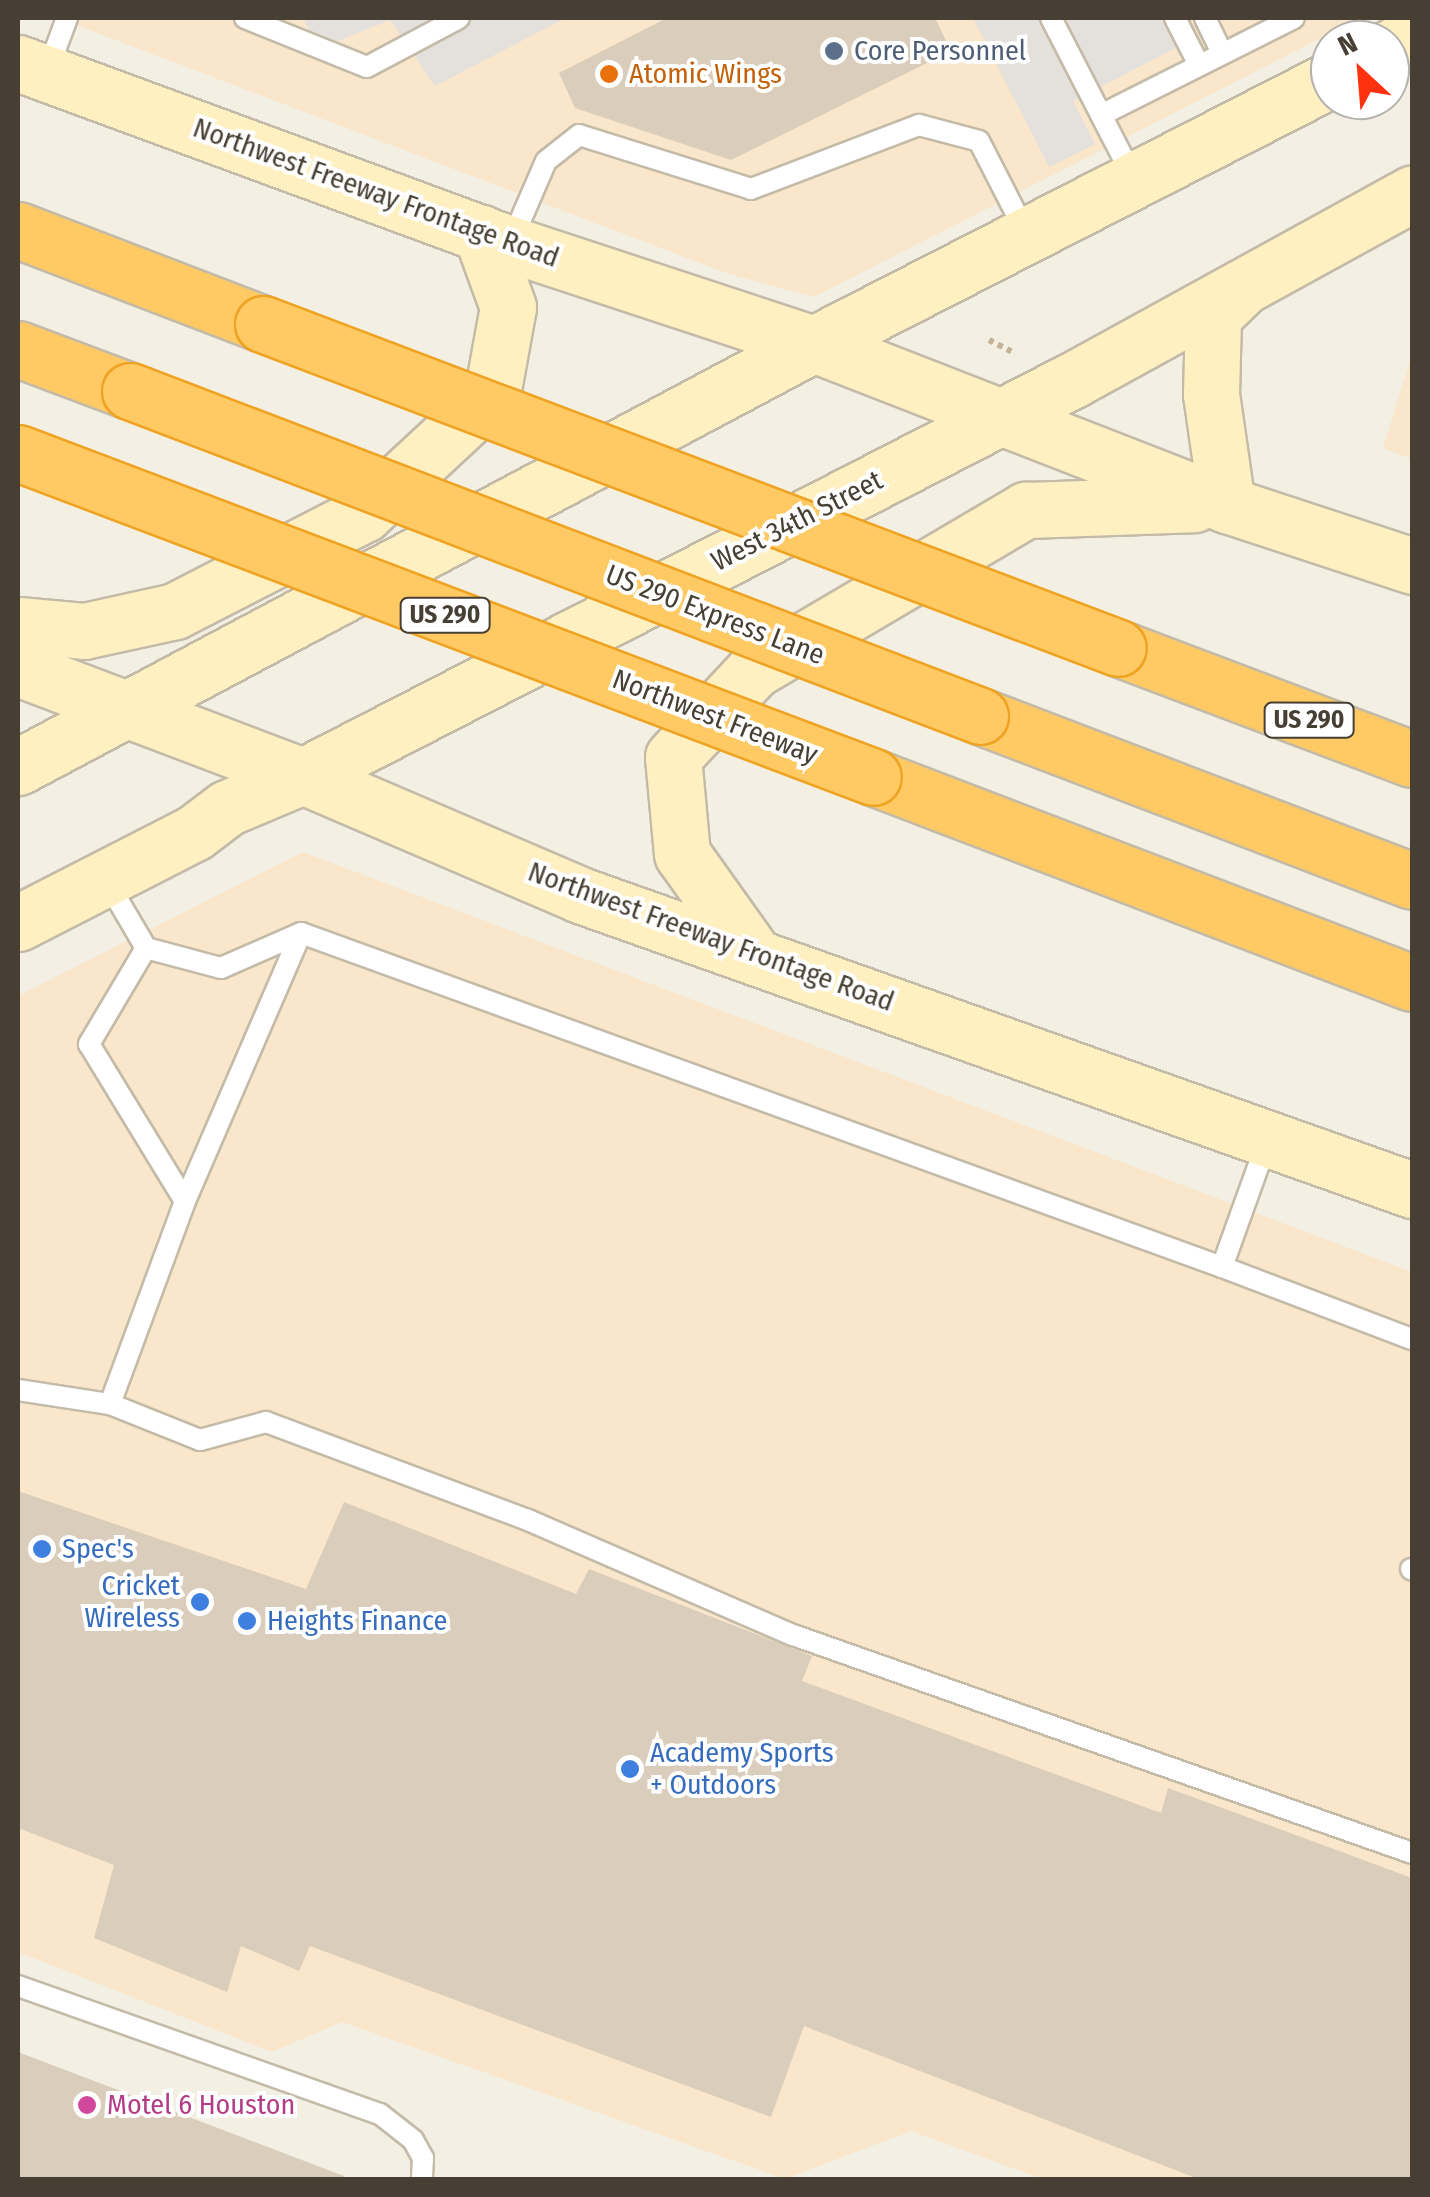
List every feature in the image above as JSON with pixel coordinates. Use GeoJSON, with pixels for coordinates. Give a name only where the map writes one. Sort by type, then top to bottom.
{"type":"FeatureCollection","features":[{"type":"Feature","properties":{"kind":"highway","name":"US 290"},"geometry":{"type":"LineString","coordinates":[[18,230],[1412,759]]}},
{"type":"Feature","properties":{"kind":"highway","name":"US 290 Express Lane"},"geometry":{"type":"LineString","coordinates":[[18,349],[1412,881]]}},
{"type":"Feature","properties":{"kind":"highway","name":"Northwest Freeway"},"geometry":{"type":"LineString","coordinates":[[18,453],[1412,982]]}},
{"type":"Feature","properties":{"kind":"main road","name":"Northwest Freeway Frontage Road"},"geometry":{"type":"LineString","coordinates":[[32,68],[495,238],[814,344],[1005,414],[1226,505],[1412,566]]}},
{"type":"Feature","properties":{"kind":"main road"},"geometry":{"type":"LineString","coordinates":[[18,768],[814,344],[1029,238],[1310,91]]}},
{"type":"Feature","properties":{"kind":"main road","name":"West 34th Street"},"geometry":{"type":"LineString","coordinates":[[18,923],[194,833],[226,808],[302,776],[1005,414],[1412,194]]}},
{"type":"Feature","properties":{"kind":"main road"},"geometry":{"type":"LineString","coordinates":[[18,625],[84,631],[175,611],[364,514],[492,394],[508,308],[495,238]]}},
{"type":"Feature","properties":{"kind":"main road"},"geometry":{"type":"LineString","coordinates":[[752,952],[682,854],[674,758],[754,670],[1026,510],[1112,502],[1226,505],[1210,394],[1213,316],[1245,285]]}},
{"type":"Feature","properties":{"kind":"main road","name":"Northwest Freeway Frontage Road"},"geometry":{"type":"LineString","coordinates":[[18,668],[302,776],[580,895],[752,952],[1412,1190]]}},
{"type":"Feature","properties":{"kind":"lane"},"geometry":{"type":"LineString","coordinates":[[32,68],[67,18]]}},
{"type":"Feature","properties":{"kind":"lane"},"geometry":{"type":"LineString","coordinates":[[245,18],[367,67],[459,18]]}},
{"type":"Feature","properties":{"kind":"lane"},"geometry":{"type":"LineString","coordinates":[[1051,18],[1136,183]]}},
{"type":"Feature","properties":{"kind":"lane"},"geometry":{"type":"LineString","coordinates":[[1175,18],[1199,65]]}},
{"type":"Feature","properties":{"kind":"lane"},"geometry":{"type":"LineString","coordinates":[[1205,18],[1222,53]]}},
{"type":"Feature","properties":{"kind":"lane"},"geometry":{"type":"LineString","coordinates":[[1102,114],[1294,18]]}},
{"type":"Feature","properties":{"kind":"lane"},"geometry":{"type":"LineString","coordinates":[[495,238],[546,162],[580,135],[752,189],[919,125],[979,141],[1029,238]]}},
{"type":"Feature","properties":{"kind":"lane"},"geometry":{"type":"LineString","coordinates":[[105,878],[146,948],[221,968],[301,933],[1412,1339]]}},
{"type":"Feature","properties":{"kind":"lane"},"geometry":{"type":"LineString","coordinates":[[110,1404],[185,1202],[301,933]]}},
{"type":"Feature","properties":{"kind":"lane"},"geometry":{"type":"LineString","coordinates":[[146,948],[88,1044],[185,1202]]}},
{"type":"Feature","properties":{"kind":"lane"},"geometry":{"type":"LineString","coordinates":[[1222,1267],[1269,1136]]}},
{"type":"Feature","properties":{"kind":"lane"},"geometry":{"type":"LineString","coordinates":[[18,1390],[110,1404],[200,1440],[266,1422],[528,1520],[793,1635],[1412,1853]]}},
{"type":"Feature","properties":{"kind":"lane"},"geometry":{"type":"LineString","coordinates":[[18,1986],[380,2114],[414,2140],[423,2158],[422,2180]]}},
{"type":"Feature","properties":{"kind":"path"},"geometry":{"type":"LineString","coordinates":[[989,340],[1026,359]]}},
{"type":"Feature","properties":{"kind":"shaded area"},"geometry":{"type":"Polygon","coordinates":[[[58,18],[1360,18],[1310,20],[1310,44],[814,297],[729,274],[58,18]]]}},
{"type":"Feature","properties":{"kind":"shaded area"},"geometry":{"type":"Polygon","coordinates":[[[303,18],[566,18],[435,86],[390,20],[318,49],[303,18]]]}},
{"type":"Feature","properties":{"kind":"shaded area"},"geometry":{"type":"Polygon","coordinates":[[[973,18],[1161,18],[1176,48],[1073,101],[1095,144],[1049,167],[973,18]]]}},
{"type":"Feature","properties":{"kind":"shaded area"},"geometry":{"type":"Polygon","coordinates":[[[1412,354],[1412,459],[1383,448],[1412,354]]]}},
{"type":"Feature","properties":{"kind":"shaded area"},"geometry":{"type":"Polygon","coordinates":[[[303,852],[1412,1272],[1412,2179],[1043,2179],[911,2131],[785,2179],[342,2022],[272,2052],[18,1952],[18,996],[303,852]]]}},
{"type":"Feature","properties":{"kind":"building"},"geometry":{"type":"Polygon","coordinates":[[[667,18],[935,18],[951,51],[731,160],[575,108],[559,73],[667,18]]]}},
{"type":"Feature","properties":{"kind":"building"},"geometry":{"type":"Polygon","coordinates":[[[18,1491],[306,1589],[344,1502],[576,1594],[589,1569],[812,1656],[802,1681],[1161,1813],[1168,1788],[1412,1878],[1412,2180],[1201,2180],[804,2026],[771,2117],[310,1946],[299,1971],[241,1946],[227,1992],[94,1938],[114,1865],[18,1828],[18,1491]]]}},
{"type":"Feature","properties":{"kind":"building","name":"Motel 6 Houston"},"geometry":{"type":"Polygon","coordinates":[[[18,2052],[344,2176],[344,2180],[18,2180],[18,2052]]]}},
{"type":"Feature","properties":{"kind":"place","name":"Core Personnel"},"geometry":{"type":"Point","coordinates":[834,51]}},
{"type":"Feature","properties":{"kind":"place","name":"Atomic Wings"},"geometry":{"type":"Point","coordinates":[609,74]}},
{"type":"Feature","properties":{"kind":"place","name":"Spec's"},"geometry":{"type":"Point","coordinates":[42,1549]}},
{"type":"Feature","properties":{"kind":"place","name":"Cricket Wireless"},"geometry":{"type":"Point","coordinates":[200,1602]}},
{"type":"Feature","properties":{"kind":"place","name":"Heights Finance"},"geometry":{"type":"Point","coordinates":[247,1621]}},
{"type":"Feature","properties":{"kind":"place","name":"Academy Sports + Outdoors"},"geometry":{"type":"Point","coordinates":[630,1769]}},
{"type":"Feature","properties":{"kind":"place","name":"Motel 6 Houston"},"geometry":{"type":"Point","coordinates":[87,2105]}}]}
